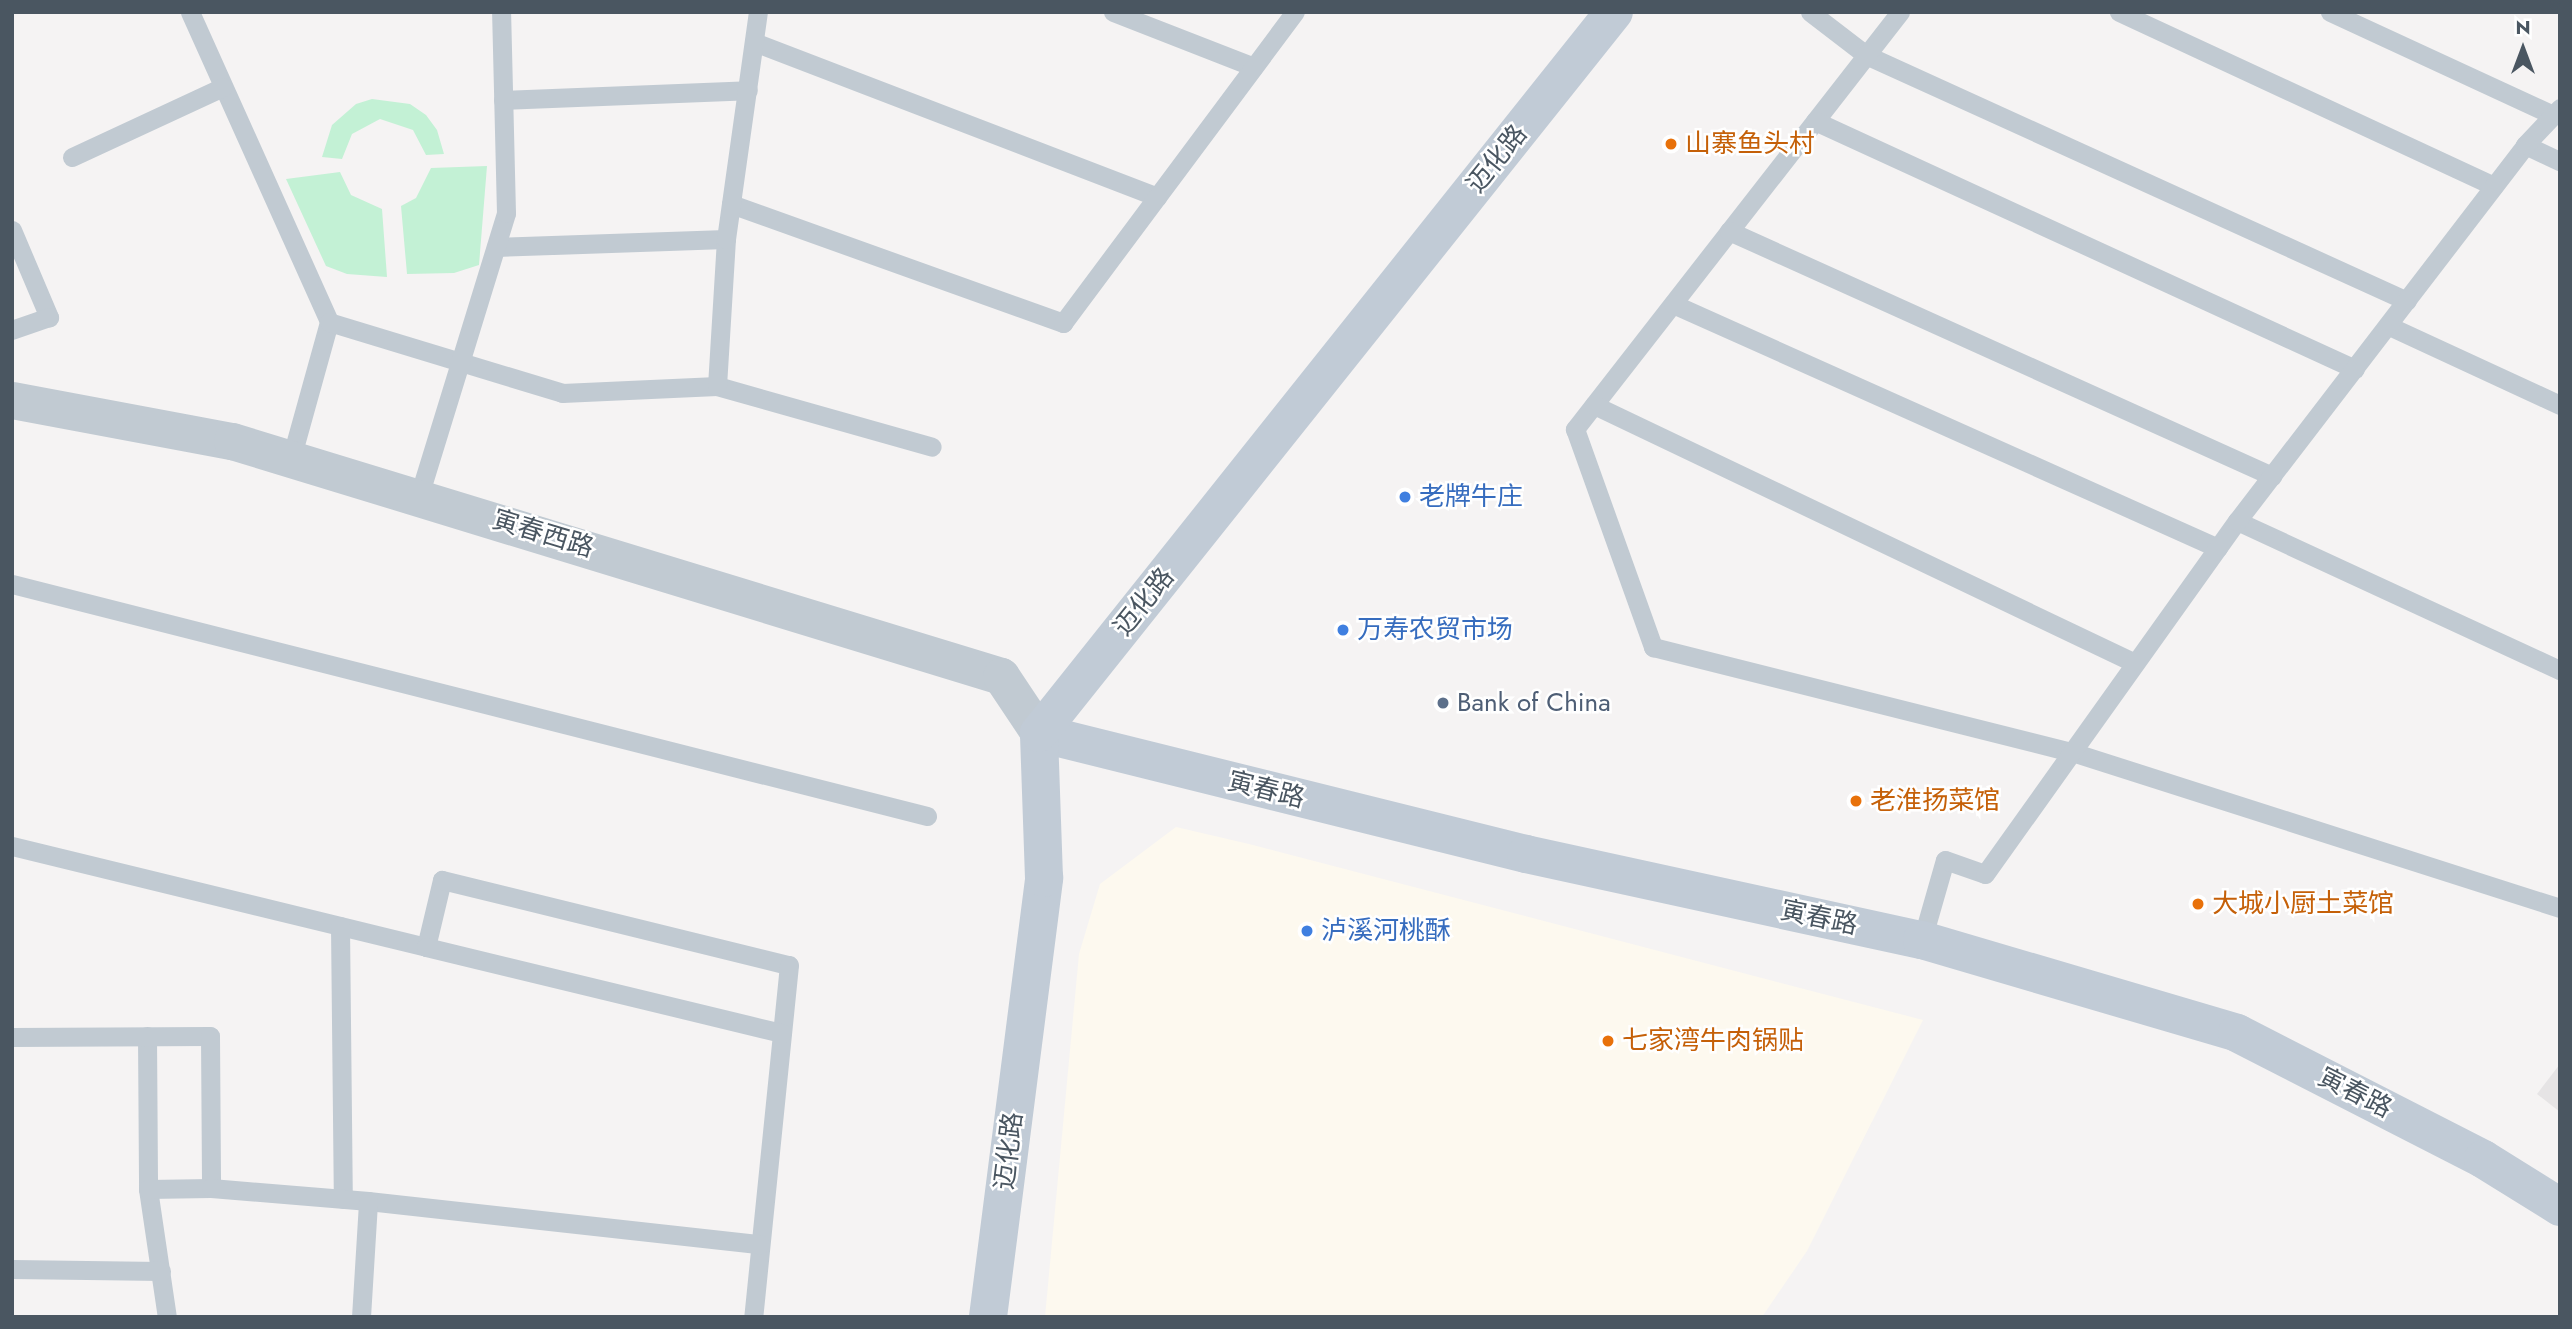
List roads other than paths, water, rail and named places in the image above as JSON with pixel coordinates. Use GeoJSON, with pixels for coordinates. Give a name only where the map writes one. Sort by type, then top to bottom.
{"type":"FeatureCollection","features":[{"type":"Feature","properties":{"kind":"street","name":"迈化路"},"geometry":{"type":"LineString","coordinates":[[988,1317],[1044,878],[1039,733],[1614,12]]}},
{"type":"Feature","properties":{"kind":"street","name":"寅春西路"},"geometry":{"type":"LineString","coordinates":[[12,400],[232,441],[1001,676],[1039,733]]}},
{"type":"Feature","properties":{"kind":"street","name":"寅春路"},"geometry":{"type":"LineString","coordinates":[[1039,733],[1526,854],[1922,940],[2237,1033],[2483,1159],[2560,1207]]}},
{"type":"Feature","properties":{"kind":"lane"},"geometry":{"type":"LineString","coordinates":[[190,12],[328,322],[291,458]]}},
{"type":"Feature","properties":{"kind":"lane"},"geometry":{"type":"LineString","coordinates":[[419,496],[506,213],[501,12]]}},
{"type":"Feature","properties":{"kind":"lane"},"geometry":{"type":"LineString","coordinates":[[717,386],[726,239],[758,12]]}},
{"type":"Feature","properties":{"kind":"lane"},"geometry":{"type":"LineString","coordinates":[[1113,12],[1254,67]]}},
{"type":"Feature","properties":{"kind":"lane"},"geometry":{"type":"LineString","coordinates":[[732,204],[1063,323],[1295,12]]}},
{"type":"Feature","properties":{"kind":"lane"},"geometry":{"type":"LineString","coordinates":[[1810,12],[1866,55],[2407,301]]}},
{"type":"Feature","properties":{"kind":"lane"},"geometry":{"type":"LineString","coordinates":[[1900,12],[1575,429],[1653,647],[2072,751],[2560,908]]}},
{"type":"Feature","properties":{"kind":"lane"},"geometry":{"type":"LineString","coordinates":[[2119,12],[2494,186]]}},
{"type":"Feature","properties":{"kind":"lane"},"geometry":{"type":"LineString","coordinates":[[1922,940],[1945,860],[1985,874],[2237,521],[2525,145],[2556,112],[2330,12]]}},
{"type":"Feature","properties":{"kind":"lane"},"geometry":{"type":"LineString","coordinates":[[754,42],[1157,197]]}},
{"type":"Feature","properties":{"kind":"lane"},"geometry":{"type":"LineString","coordinates":[[72,157],[223,87]]}},
{"type":"Feature","properties":{"kind":"lane"},"geometry":{"type":"LineString","coordinates":[[503,100],[748,89]]}},
{"type":"Feature","properties":{"kind":"lane"},"geometry":{"type":"LineString","coordinates":[[1815,121],[2355,369]]}},
{"type":"Feature","properties":{"kind":"lane"},"geometry":{"type":"LineString","coordinates":[[2525,145],[2560,161]]}},
{"type":"Feature","properties":{"kind":"lane"},"geometry":{"type":"LineString","coordinates":[[12,230],[49,317],[12,330]]}},
{"type":"Feature","properties":{"kind":"lane"},"geometry":{"type":"LineString","coordinates":[[1729,231],[2272,476]]}},
{"type":"Feature","properties":{"kind":"lane"},"geometry":{"type":"LineString","coordinates":[[496,247],[726,239]]}},
{"type":"Feature","properties":{"kind":"lane"},"geometry":{"type":"LineString","coordinates":[[1673,304],[2218,548]]}},
{"type":"Feature","properties":{"kind":"lane"},"geometry":{"type":"LineString","coordinates":[[328,322],[562,393],[717,386],[932,447]]}},
{"type":"Feature","properties":{"kind":"lane"},"geometry":{"type":"LineString","coordinates":[[2389,326],[2560,405]]}},
{"type":"Feature","properties":{"kind":"lane"},"geometry":{"type":"LineString","coordinates":[[1594,405],[2136,663]]}},
{"type":"Feature","properties":{"kind":"lane"},"geometry":{"type":"LineString","coordinates":[[2237,521],[2560,670]]}},
{"type":"Feature","properties":{"kind":"lane"},"geometry":{"type":"LineString","coordinates":[[12,584],[927,816]]}},
{"type":"Feature","properties":{"kind":"lane"},"geometry":{"type":"LineString","coordinates":[[12,846],[782,1033]]}},
{"type":"Feature","properties":{"kind":"lane"},"geometry":{"type":"LineString","coordinates":[[426,947],[442,880],[789,965],[752,1317]]}},
{"type":"Feature","properties":{"kind":"lane"},"geometry":{"type":"LineString","coordinates":[[340,926],[343,1199]]}},
{"type":"Feature","properties":{"kind":"lane"},"geometry":{"type":"LineString","coordinates":[[12,1037],[210,1037],[211,1188]]}},
{"type":"Feature","properties":{"kind":"lane"},"geometry":{"type":"LineString","coordinates":[[147,1037],[148,1189],[167,1317]]}},
{"type":"Feature","properties":{"kind":"lane"},"geometry":{"type":"LineString","coordinates":[[148,1189],[211,1188],[368,1201],[760,1244]]}},
{"type":"Feature","properties":{"kind":"lane"},"geometry":{"type":"LineString","coordinates":[[361,1317],[368,1201]]}},
{"type":"Feature","properties":{"kind":"lane"},"geometry":{"type":"LineString","coordinates":[[12,1269],[161,1271]]}},
{"type":"Feature","properties":{"kind":"place","name":"山寨鱼头村"},"geometry":{"type":"Point","coordinates":[1671,144]}},
{"type":"Feature","properties":{"kind":"place","name":"老牌牛庄"},"geometry":{"type":"Point","coordinates":[1405,497]}},
{"type":"Feature","properties":{"kind":"place","name":"万寿农贸市场"},"geometry":{"type":"Point","coordinates":[1343,630]}},
{"type":"Feature","properties":{"kind":"place","name":"Bank of China"},"geometry":{"type":"Point","coordinates":[1443,703]}},
{"type":"Feature","properties":{"kind":"place","name":"老淮扬菜馆"},"geometry":{"type":"Point","coordinates":[1856,801]}},
{"type":"Feature","properties":{"kind":"place","name":"大城小厨土菜馆"},"geometry":{"type":"Point","coordinates":[2198,904]}},
{"type":"Feature","properties":{"kind":"place","name":"泸溪河桃酥"},"geometry":{"type":"Point","coordinates":[1307,931]}},
{"type":"Feature","properties":{"kind":"place","name":"七家湾牛肉锅贴"},"geometry":{"type":"Point","coordinates":[1608,1041]}}]}
